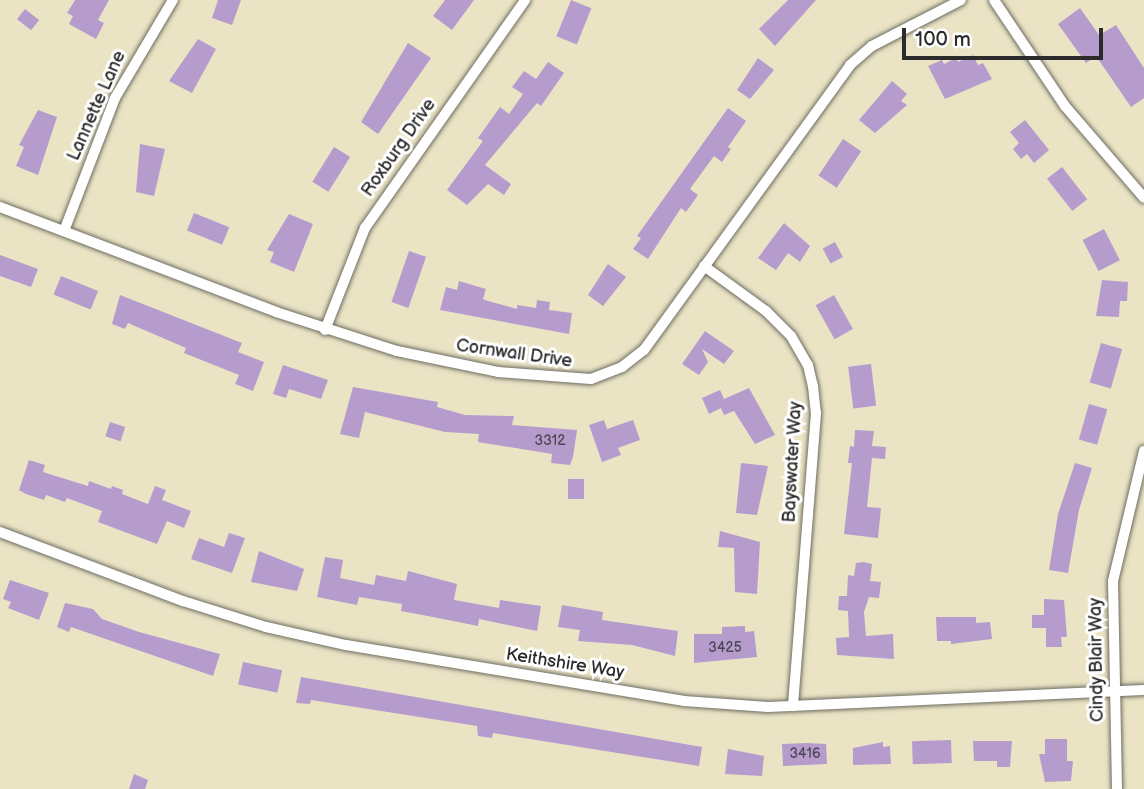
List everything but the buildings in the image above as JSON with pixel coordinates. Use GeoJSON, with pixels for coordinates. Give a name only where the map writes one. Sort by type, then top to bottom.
{"type":"FeatureCollection","features":[{"type":"Feature","properties":{"kind":"street","name":"Lannette Lane"},"geometry":{"type":"LineString","coordinates":[[64,231],[115,98],[173,0]]}},
{"type":"Feature","properties":{"kind":"street","name":"Roxburg Drive"},"geometry":{"type":"LineString","coordinates":[[325,330],[365,228],[525,0]]}},
{"type":"Feature","properties":{"kind":"street","name":"Cornwall Drive"},"geometry":{"type":"LineString","coordinates":[[0,207],[325,330],[450,364],[591,379],[622,368],[644,350],[850,65],[880,41],[961,0]]}},
{"type":"Feature","properties":{"kind":"street"},"geometry":{"type":"LineString","coordinates":[[994,0],[1065,106],[1144,198]]}},
{"type":"Feature","properties":{"kind":"street","name":"Bayswater Way"},"geometry":{"type":"LineString","coordinates":[[704,266],[786,331],[803,356],[813,386],[816,413],[793,706]]}},
{"type":"Feature","properties":{"kind":"street","name":"Cindy Blair Way"},"geometry":{"type":"LineString","coordinates":[[1117,789],[1113,581],[1144,451]]}},
{"type":"Feature","properties":{"kind":"street","name":"Keithshire Way"},"geometry":{"type":"LineString","coordinates":[[0,532],[183,601],[346,645],[684,701],[793,706],[1144,690]]}}]}
